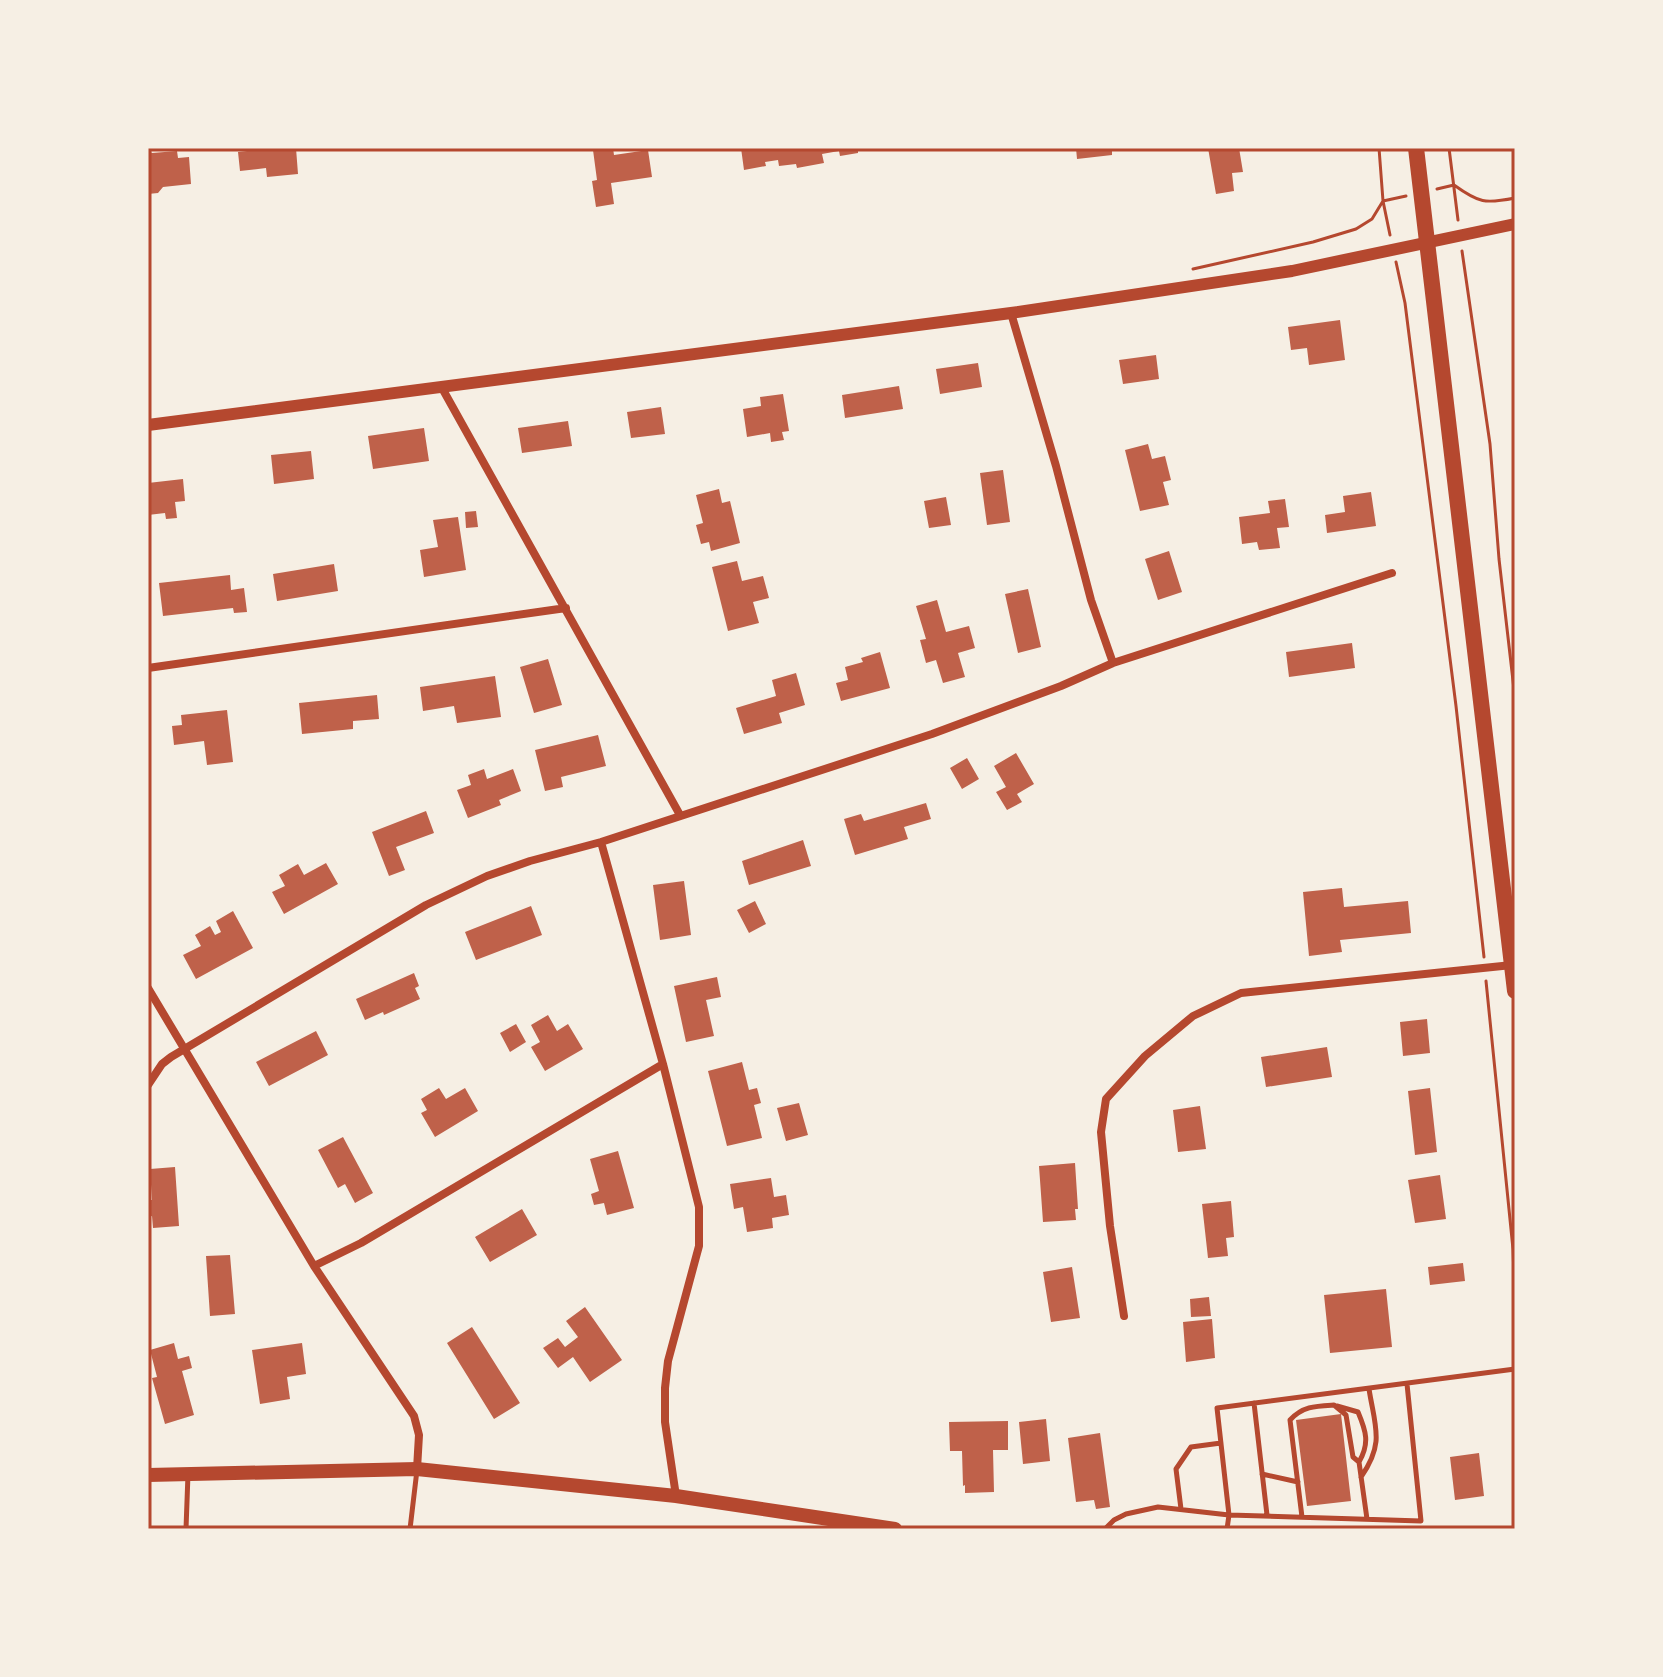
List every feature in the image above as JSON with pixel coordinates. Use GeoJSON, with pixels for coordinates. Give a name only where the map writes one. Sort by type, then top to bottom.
{"type":"FeatureCollection","features":[{"type":"Feature","properties":{"kind":"highway"},"geometry":{"type":"LineString","coordinates":[[1416,148],[1515,991]]}},
{"type":"Feature","properties":{"kind":"main road"},"geometry":{"type":"LineString","coordinates":[[148,1475],[417,1469],[676,1496],[895,1529]]}},
{"type":"Feature","properties":{"kind":"street"},"geometry":{"type":"LineString","coordinates":[[148,425],[1011,313],[1292,271],[1515,224]]}},
{"type":"Feature","properties":{"kind":"street"},"geometry":{"type":"LineString","coordinates":[[1011,313],[1094,611],[1113,663]]}},
{"type":"Feature","properties":{"kind":"street"},"geometry":{"type":"LineString","coordinates":[[442,388],[680,815]]}},
{"type":"Feature","properties":{"kind":"street"},"geometry":{"type":"LineString","coordinates":[[148,1085],[162,1064],[426,905],[460,888],[530,861],[601,842],[932,734],[1061,686],[1113,663],[1392,573]]}},
{"type":"Feature","properties":{"kind":"street"},"geometry":{"type":"LineString","coordinates":[[148,668],[566,608]]}},
{"type":"Feature","properties":{"kind":"street"},"geometry":{"type":"LineString","coordinates":[[601,842],[695,1185],[701,1227],[694,1270],[668,1361],[664,1397],[676,1496]]}},
{"type":"Feature","properties":{"kind":"street"},"geometry":{"type":"LineString","coordinates":[[1124,1316],[1101,1132],[1106,1099],[1145,1056],[1193,1016],[1241,993],[1512,965]]}},
{"type":"Feature","properties":{"kind":"street"},"geometry":{"type":"LineString","coordinates":[[148,988],[314,1266],[414,1416],[419,1435],[417,1469]]}},
{"type":"Feature","properties":{"kind":"street"},"geometry":{"type":"LineString","coordinates":[[314,1266],[361,1243],[663,1064]]}},
{"type":"Feature","properties":{"kind":"lane"},"geometry":{"type":"LineString","coordinates":[[1227,1529],[1229,1515],[1217,1408],[1515,1369]]}},
{"type":"Feature","properties":{"kind":"lane"},"geometry":{"type":"LineString","coordinates":[[1105,1529],[1114,1520],[1139,1510],[1158,1507],[1229,1515],[1421,1521],[1407,1384]]}},
{"type":"Feature","properties":{"kind":"lane"},"geometry":{"type":"LineString","coordinates":[[1361,1477],[1377,1447],[1369,1389]]}},
{"type":"Feature","properties":{"kind":"lane"},"geometry":{"type":"LineString","coordinates":[[1254,1403],[1267,1515]]}},
{"type":"Feature","properties":{"kind":"lane"},"geometry":{"type":"LineString","coordinates":[[1302,1517],[1290,1420],[1298,1411],[1309,1407],[1334,1405],[1358,1412],[1364,1426],[1367,1449],[1359,1462],[1367,1519]]}},
{"type":"Feature","properties":{"kind":"lane"},"geometry":{"type":"LineString","coordinates":[[1334,1405],[1346,1415],[1353,1457],[1359,1462]]}},
{"type":"Feature","properties":{"kind":"lane"},"geometry":{"type":"LineString","coordinates":[[1181,1509],[1176,1469],[1191,1447],[1221,1443]]}},
{"type":"Feature","properties":{"kind":"lane"},"geometry":{"type":"LineString","coordinates":[[410,1529],[417,1469]]}},
{"type":"Feature","properties":{"kind":"lane"},"geometry":{"type":"LineString","coordinates":[[186,1529],[188,1473]]}},
{"type":"Feature","properties":{"kind":"lane"},"geometry":{"type":"LineString","coordinates":[[1262,1474],[1298,1482]]}},
{"type":"Feature","properties":{"kind":"path"},"geometry":{"type":"LineString","coordinates":[[1193,269],[1313,242],[1365,224],[1383,201],[1379,148]]}},
{"type":"Feature","properties":{"kind":"path"},"geometry":{"type":"LineString","coordinates":[[1449,148],[1454,185],[1474,199],[1490,203],[1515,198]]}},
{"type":"Feature","properties":{"kind":"path"},"geometry":{"type":"LineString","coordinates":[[1467,287],[1490,444],[1515,698]]}},
{"type":"Feature","properties":{"kind":"path"},"geometry":{"type":"LineString","coordinates":[[1405,303],[1456,706],[1485,968],[1513,1249],[1515,1303]]}},
{"type":"Feature","properties":{"kind":"building"},"geometry":{"type":"Polygon","coordinates":[[[296,148],[298,174],[267,177],[266,168],[240,171],[238,152],[296,148]]]}},
{"type":"Feature","properties":{"kind":"building"},"geometry":{"type":"Polygon","coordinates":[[[613,148],[614,155],[648,150],[652,177],[611,183],[614,204],[596,207],[592,181],[597,180],[593,150],[613,148]]]}},
{"type":"Feature","properties":{"kind":"building"},"geometry":{"type":"Polygon","coordinates":[[[741,148],[858,148],[858,153],[840,156],[839,151],[822,154],[824,163],[797,168],[796,164],[779,166],[778,160],[744,170],[741,148]]]}},
{"type":"Feature","properties":{"kind":"building"},"geometry":{"type":"Polygon","coordinates":[[[1076,148],[1112,148],[1112,155],[1077,159],[1076,148]]]}},
{"type":"Feature","properties":{"kind":"building"},"geometry":{"type":"Polygon","coordinates":[[[1208,148],[1239,148],[1243,172],[1232,173],[1234,191],[1216,194],[1208,148]]]}},
{"type":"Feature","properties":{"kind":"building"},"geometry":{"type":"Polygon","coordinates":[[[148,150],[152,153],[177,151],[178,158],[189,157],[191,184],[163,187],[158,193],[148,194],[148,150]]]}},
{"type":"Feature","properties":{"kind":"building"},"geometry":{"type":"Polygon","coordinates":[[[1340,320],[1345,360],[1309,365],[1307,348],[1291,350],[1288,327],[1340,320]]]}},
{"type":"Feature","properties":{"kind":"building"},"geometry":{"type":"Polygon","coordinates":[[[1156,355],[1159,379],[1123,384],[1119,360],[1156,355]]]}},
{"type":"Feature","properties":{"kind":"building"},"geometry":{"type":"Polygon","coordinates":[[[978,363],[982,387],[940,394],[936,369],[978,363]]]}},
{"type":"Feature","properties":{"kind":"building"},"geometry":{"type":"Polygon","coordinates":[[[899,386],[903,409],[845,418],[842,395],[899,386]]]}},
{"type":"Feature","properties":{"kind":"building"},"geometry":{"type":"Polygon","coordinates":[[[783,394],[789,431],[782,432],[784,440],[771,442],[770,433],[747,437],[743,409],[761,406],[760,397],[783,394]]]}},
{"type":"Feature","properties":{"kind":"building"},"geometry":{"type":"Polygon","coordinates":[[[661,407],[665,434],[631,438],[627,412],[661,407]]]}},
{"type":"Feature","properties":{"kind":"building"},"geometry":{"type":"Polygon","coordinates":[[[568,421],[572,446],[522,453],[518,428],[568,421]]]}},
{"type":"Feature","properties":{"kind":"building"},"geometry":{"type":"Polygon","coordinates":[[[424,428],[429,461],[373,469],[368,436],[424,428]]]}},
{"type":"Feature","properties":{"kind":"building"},"geometry":{"type":"Polygon","coordinates":[[[1148,444],[1152,459],[1165,456],[1171,480],[1163,482],[1169,505],[1140,511],[1125,450],[1148,444]]]}},
{"type":"Feature","properties":{"kind":"building"},"geometry":{"type":"Polygon","coordinates":[[[311,451],[314,479],[274,484],[271,455],[311,451]]]}},
{"type":"Feature","properties":{"kind":"building"},"geometry":{"type":"Polygon","coordinates":[[[1003,470],[1010,522],[987,525],[980,473],[1003,470]]]}},
{"type":"Feature","properties":{"kind":"building"},"geometry":{"type":"Polygon","coordinates":[[[183,479],[185,501],[175,502],[177,518],[166,519],[165,513],[148,515],[148,483],[183,479]]]}},
{"type":"Feature","properties":{"kind":"building"},"geometry":{"type":"Polygon","coordinates":[[[719,489],[722,503],[730,501],[740,543],[711,551],[709,542],[701,544],[696,525],[703,523],[696,495],[719,489]]]}},
{"type":"Feature","properties":{"kind":"building"},"geometry":{"type":"Polygon","coordinates":[[[1371,492],[1376,526],[1327,533],[1325,515],[1345,512],[1343,496],[1371,492]]]}},
{"type":"Feature","properties":{"kind":"building"},"geometry":{"type":"Polygon","coordinates":[[[946,497],[951,525],[929,528],[924,501],[946,497]]]}},
{"type":"Feature","properties":{"kind":"building"},"geometry":{"type":"Polygon","coordinates":[[[1285,499],[1289,527],[1277,528],[1280,548],[1259,550],[1257,542],[1242,544],[1239,517],[1270,513],[1268,501],[1285,499]]]}},
{"type":"Feature","properties":{"kind":"building"},"geometry":{"type":"Polygon","coordinates":[[[476,511],[478,527],[466,528],[465,512],[476,511]]]}},
{"type":"Feature","properties":{"kind":"building"},"geometry":{"type":"Polygon","coordinates":[[[458,517],[466,570],[424,577],[420,550],[438,547],[433,520],[458,517]]]}},
{"type":"Feature","properties":{"kind":"building"},"geometry":{"type":"Polygon","coordinates":[[[1169,551],[1182,592],[1158,600],[1145,559],[1169,551]]]}},
{"type":"Feature","properties":{"kind":"building"},"geometry":{"type":"Polygon","coordinates":[[[737,561],[742,581],[763,576],[769,598],[753,602],[759,623],[728,631],[712,567],[737,561]]]}},
{"type":"Feature","properties":{"kind":"building"},"geometry":{"type":"Polygon","coordinates":[[[334,564],[338,591],[277,601],[273,574],[334,564]]]}},
{"type":"Feature","properties":{"kind":"building"},"geometry":{"type":"Polygon","coordinates":[[[230,575],[231,590],[244,588],[247,612],[234,613],[233,608],[163,616],[159,583],[230,575]]]}},
{"type":"Feature","properties":{"kind":"building"},"geometry":{"type":"Polygon","coordinates":[[[1028,589],[1041,647],[1018,653],[1005,594],[1028,589]]]}},
{"type":"Feature","properties":{"kind":"building"},"geometry":{"type":"Polygon","coordinates":[[[937,600],[946,632],[969,626],[975,648],[958,653],[965,677],[943,683],[936,660],[926,663],[920,640],[926,639],[916,606],[937,600]]]}},
{"type":"Feature","properties":{"kind":"building"},"geometry":{"type":"Polygon","coordinates":[[[1352,643],[1355,668],[1289,677],[1286,652],[1352,643]]]}},
{"type":"Feature","properties":{"kind":"building"},"geometry":{"type":"Polygon","coordinates":[[[880,652],[890,688],[841,701],[836,683],[848,680],[845,667],[863,662],[861,658],[880,652]]]}},
{"type":"Feature","properties":{"kind":"building"},"geometry":{"type":"Polygon","coordinates":[[[548,659],[562,705],[534,713],[520,667],[548,659]]]}},
{"type":"Feature","properties":{"kind":"building"},"geometry":{"type":"Polygon","coordinates":[[[796,673],[805,705],[779,713],[782,723],[744,734],[736,708],[776,696],[772,680],[796,673]]]}},
{"type":"Feature","properties":{"kind":"building"},"geometry":{"type":"Polygon","coordinates":[[[495,676],[501,717],[457,723],[454,706],[423,711],[420,687],[495,676]]]}},
{"type":"Feature","properties":{"kind":"building"},"geometry":{"type":"Polygon","coordinates":[[[377,695],[379,719],[353,721],[353,729],[302,734],[299,703],[377,695]]]}},
{"type":"Feature","properties":{"kind":"building"},"geometry":{"type":"Polygon","coordinates":[[[227,710],[233,762],[207,765],[204,741],[174,745],[172,726],[182,725],[181,715],[227,710]]]}},
{"type":"Feature","properties":{"kind":"building"},"geometry":{"type":"Polygon","coordinates":[[[598,735],[606,766],[561,777],[563,787],[545,791],[535,750],[598,735]]]}},
{"type":"Feature","properties":{"kind":"building"},"geometry":{"type":"Polygon","coordinates":[[[1016,753],[1034,784],[1017,794],[1022,802],[1007,810],[996,792],[1006,787],[994,766],[1016,753]]]}},
{"type":"Feature","properties":{"kind":"building"},"geometry":{"type":"Polygon","coordinates":[[[967,758],[979,779],[962,789],[950,768],[967,758]]]}},
{"type":"Feature","properties":{"kind":"building"},"geometry":{"type":"Polygon","coordinates":[[[484,769],[487,779],[513,769],[521,791],[499,800],[501,805],[468,818],[457,790],[471,785],[468,775],[484,769]]]}},
{"type":"Feature","properties":{"kind":"building"},"geometry":{"type":"Polygon","coordinates":[[[926,803],[931,819],[904,827],[908,839],[855,855],[844,819],[861,814],[864,821],[926,803]]]}},
{"type":"Feature","properties":{"kind":"building"},"geometry":{"type":"Polygon","coordinates":[[[426,811],[434,833],[396,847],[405,870],[389,876],[372,832],[426,811]]]}},
{"type":"Feature","properties":{"kind":"building"},"geometry":{"type":"Polygon","coordinates":[[[803,840],[811,866],[749,885],[742,861],[803,840]]]}},
{"type":"Feature","properties":{"kind":"building"},"geometry":{"type":"Polygon","coordinates":[[[326,863],[338,884],[284,914],[272,892],[285,886],[279,875],[298,864],[304,875],[326,863]]]}},
{"type":"Feature","properties":{"kind":"building"},"geometry":{"type":"Polygon","coordinates":[[[684,881],[691,935],[660,940],[653,885],[684,881]]]}},
{"type":"Feature","properties":{"kind":"building"},"geometry":{"type":"Polygon","coordinates":[[[1342,888],[1344,907],[1408,901],[1411,933],[1340,940],[1342,952],[1309,956],[1303,892],[1342,888]]]}},
{"type":"Feature","properties":{"kind":"building"},"geometry":{"type":"Polygon","coordinates":[[[755,901],[766,924],[749,933],[737,910],[755,901]]]}},
{"type":"Feature","properties":{"kind":"building"},"geometry":{"type":"Polygon","coordinates":[[[531,906],[542,935],[476,960],[465,932],[531,906]]]}},
{"type":"Feature","properties":{"kind":"building"},"geometry":{"type":"Polygon","coordinates":[[[233,911],[253,948],[196,979],[183,955],[201,946],[195,935],[210,926],[215,935],[221,932],[216,921],[233,911]]]}},
{"type":"Feature","properties":{"kind":"building"},"geometry":{"type":"Polygon","coordinates":[[[414,973],[420,999],[365,1020],[356,999],[414,973]]]}},
{"type":"Feature","properties":{"kind":"building"},"geometry":{"type":"Polygon","coordinates":[[[717,977],[721,997],[706,1000],[714,1036],[686,1042],[674,986],[717,977]]]}},
{"type":"Feature","properties":{"kind":"building"},"geometry":{"type":"Polygon","coordinates":[[[548,1015],[557,1031],[568,1024],[583,1049],[545,1071],[531,1047],[540,1042],[531,1025],[548,1015]]]}},
{"type":"Feature","properties":{"kind":"building"},"geometry":{"type":"Polygon","coordinates":[[[1427,1019],[1430,1053],[1403,1056],[1400,1022],[1427,1019]]]}},
{"type":"Feature","properties":{"kind":"building"},"geometry":{"type":"Polygon","coordinates":[[[516,1024],[526,1042],[510,1052],[500,1033],[516,1024]]]}},
{"type":"Feature","properties":{"kind":"building"},"geometry":{"type":"Polygon","coordinates":[[[316,1031],[328,1055],[269,1086],[256,1062],[316,1031]]]}},
{"type":"Feature","properties":{"kind":"building"},"geometry":{"type":"Polygon","coordinates":[[[1327,1047],[1332,1077],[1266,1087],[1261,1057],[1327,1047]]]}},
{"type":"Feature","properties":{"kind":"building"},"geometry":{"type":"Polygon","coordinates":[[[742,1062],[749,1090],[757,1088],[761,1103],[754,1105],[762,1138],[727,1146],[708,1071],[742,1062]]]}},
{"type":"Feature","properties":{"kind":"building"},"geometry":{"type":"Polygon","coordinates":[[[439,1088],[446,1099],[465,1088],[478,1111],[435,1137],[421,1113],[427,1110],[421,1099],[439,1088]]]}},
{"type":"Feature","properties":{"kind":"building"},"geometry":{"type":"Polygon","coordinates":[[[1430,1088],[1437,1152],[1415,1155],[1408,1091],[1430,1088]]]}},
{"type":"Feature","properties":{"kind":"building"},"geometry":{"type":"Polygon","coordinates":[[[799,1103],[808,1135],[786,1141],[777,1108],[799,1103]]]}},
{"type":"Feature","properties":{"kind":"building"},"geometry":{"type":"Polygon","coordinates":[[[1200,1106],[1206,1149],[1178,1152],[1173,1110],[1200,1106]]]}},
{"type":"Feature","properties":{"kind":"building"},"geometry":{"type":"Polygon","coordinates":[[[343,1137],[373,1193],[355,1203],[345,1184],[338,1188],[318,1150],[343,1137]]]}},
{"type":"Feature","properties":{"kind":"building"},"geometry":{"type":"Polygon","coordinates":[[[618,1151],[634,1208],[607,1215],[604,1203],[594,1205],[591,1194],[599,1191],[590,1159],[618,1151]]]}},
{"type":"Feature","properties":{"kind":"building"},"geometry":{"type":"Polygon","coordinates":[[[1075,1163],[1076,1220],[1043,1222],[1039,1166],[1075,1163]]]}},
{"type":"Feature","properties":{"kind":"building"},"geometry":{"type":"Polygon","coordinates":[[[175,1167],[179,1226],[153,1228],[152,1216],[148,1217],[148,1200],[152,1200],[150,1169],[175,1167]]]}},
{"type":"Feature","properties":{"kind":"building"},"geometry":{"type":"Polygon","coordinates":[[[1440,1175],[1446,1219],[1415,1223],[1408,1180],[1440,1175]]]}},
{"type":"Feature","properties":{"kind":"building"},"geometry":{"type":"Polygon","coordinates":[[[771,1178],[774,1197],[786,1195],[789,1215],[772,1218],[773,1228],[747,1232],[743,1207],[734,1209],[730,1184],[771,1178]]]}},
{"type":"Feature","properties":{"kind":"building"},"geometry":{"type":"Polygon","coordinates":[[[1231,1201],[1234,1237],[1226,1238],[1228,1256],[1208,1258],[1202,1204],[1231,1201]]]}},
{"type":"Feature","properties":{"kind":"building"},"geometry":{"type":"Polygon","coordinates":[[[522,1209],[537,1235],[490,1262],[475,1237],[522,1209]]]}},
{"type":"Feature","properties":{"kind":"building"},"geometry":{"type":"Polygon","coordinates":[[[230,1255],[235,1314],[210,1316],[206,1256],[230,1255]]]}},
{"type":"Feature","properties":{"kind":"building"},"geometry":{"type":"Polygon","coordinates":[[[1463,1263],[1465,1281],[1430,1285],[1428,1267],[1463,1263]]]}},
{"type":"Feature","properties":{"kind":"building"},"geometry":{"type":"Polygon","coordinates":[[[1072,1267],[1080,1318],[1051,1322],[1043,1272],[1072,1267]]]}},
{"type":"Feature","properties":{"kind":"building"},"geometry":{"type":"Polygon","coordinates":[[[1386,1289],[1392,1347],[1330,1353],[1324,1295],[1386,1289]]]}},
{"type":"Feature","properties":{"kind":"building"},"geometry":{"type":"Polygon","coordinates":[[[1209,1297],[1211,1316],[1191,1317],[1190,1299],[1209,1297]]]}},
{"type":"Feature","properties":{"kind":"building"},"geometry":{"type":"Polygon","coordinates":[[[585,1307],[622,1360],[590,1382],[573,1357],[558,1368],[543,1348],[558,1338],[565,1347],[578,1337],[566,1321],[585,1307]]]}},
{"type":"Feature","properties":{"kind":"building"},"geometry":{"type":"Polygon","coordinates":[[[1212,1319],[1215,1358],[1186,1362],[1183,1322],[1212,1319]]]}},
{"type":"Feature","properties":{"kind":"building"},"geometry":{"type":"Polygon","coordinates":[[[472,1327],[520,1403],[494,1419],[447,1343],[472,1327]]]}},
{"type":"Feature","properties":{"kind":"building"},"geometry":{"type":"Polygon","coordinates":[[[174,1343],[178,1359],[189,1356],[192,1368],[182,1371],[194,1415],[165,1424],[152,1378],[157,1377],[150,1350],[174,1343]]]}},
{"type":"Feature","properties":{"kind":"building"},"geometry":{"type":"Polygon","coordinates":[[[302,1343],[306,1374],[287,1377],[290,1399],[260,1404],[252,1350],[302,1343]]]}},
{"type":"Feature","properties":{"kind":"building"},"geometry":{"type":"Polygon","coordinates":[[[1341,1414],[1351,1501],[1307,1506],[1296,1420],[1341,1414]]]}},
{"type":"Feature","properties":{"kind":"building"},"geometry":{"type":"Polygon","coordinates":[[[1046,1419],[1050,1461],[1023,1464],[1019,1422],[1046,1419]]]}},
{"type":"Feature","properties":{"kind":"building"},"geometry":{"type":"Polygon","coordinates":[[[1008,1421],[1008,1450],[993,1450],[994,1492],[965,1493],[962,1451],[950,1451],[949,1422],[1008,1421]]]}},
{"type":"Feature","properties":{"kind":"building"},"geometry":{"type":"Polygon","coordinates":[[[1100,1433],[1110,1507],[1096,1509],[1094,1500],[1076,1502],[1068,1438],[1100,1433]]]}},
{"type":"Feature","properties":{"kind":"building"},"geometry":{"type":"Polygon","coordinates":[[[1479,1453],[1484,1496],[1455,1500],[1450,1457],[1479,1453]]]}}]}
